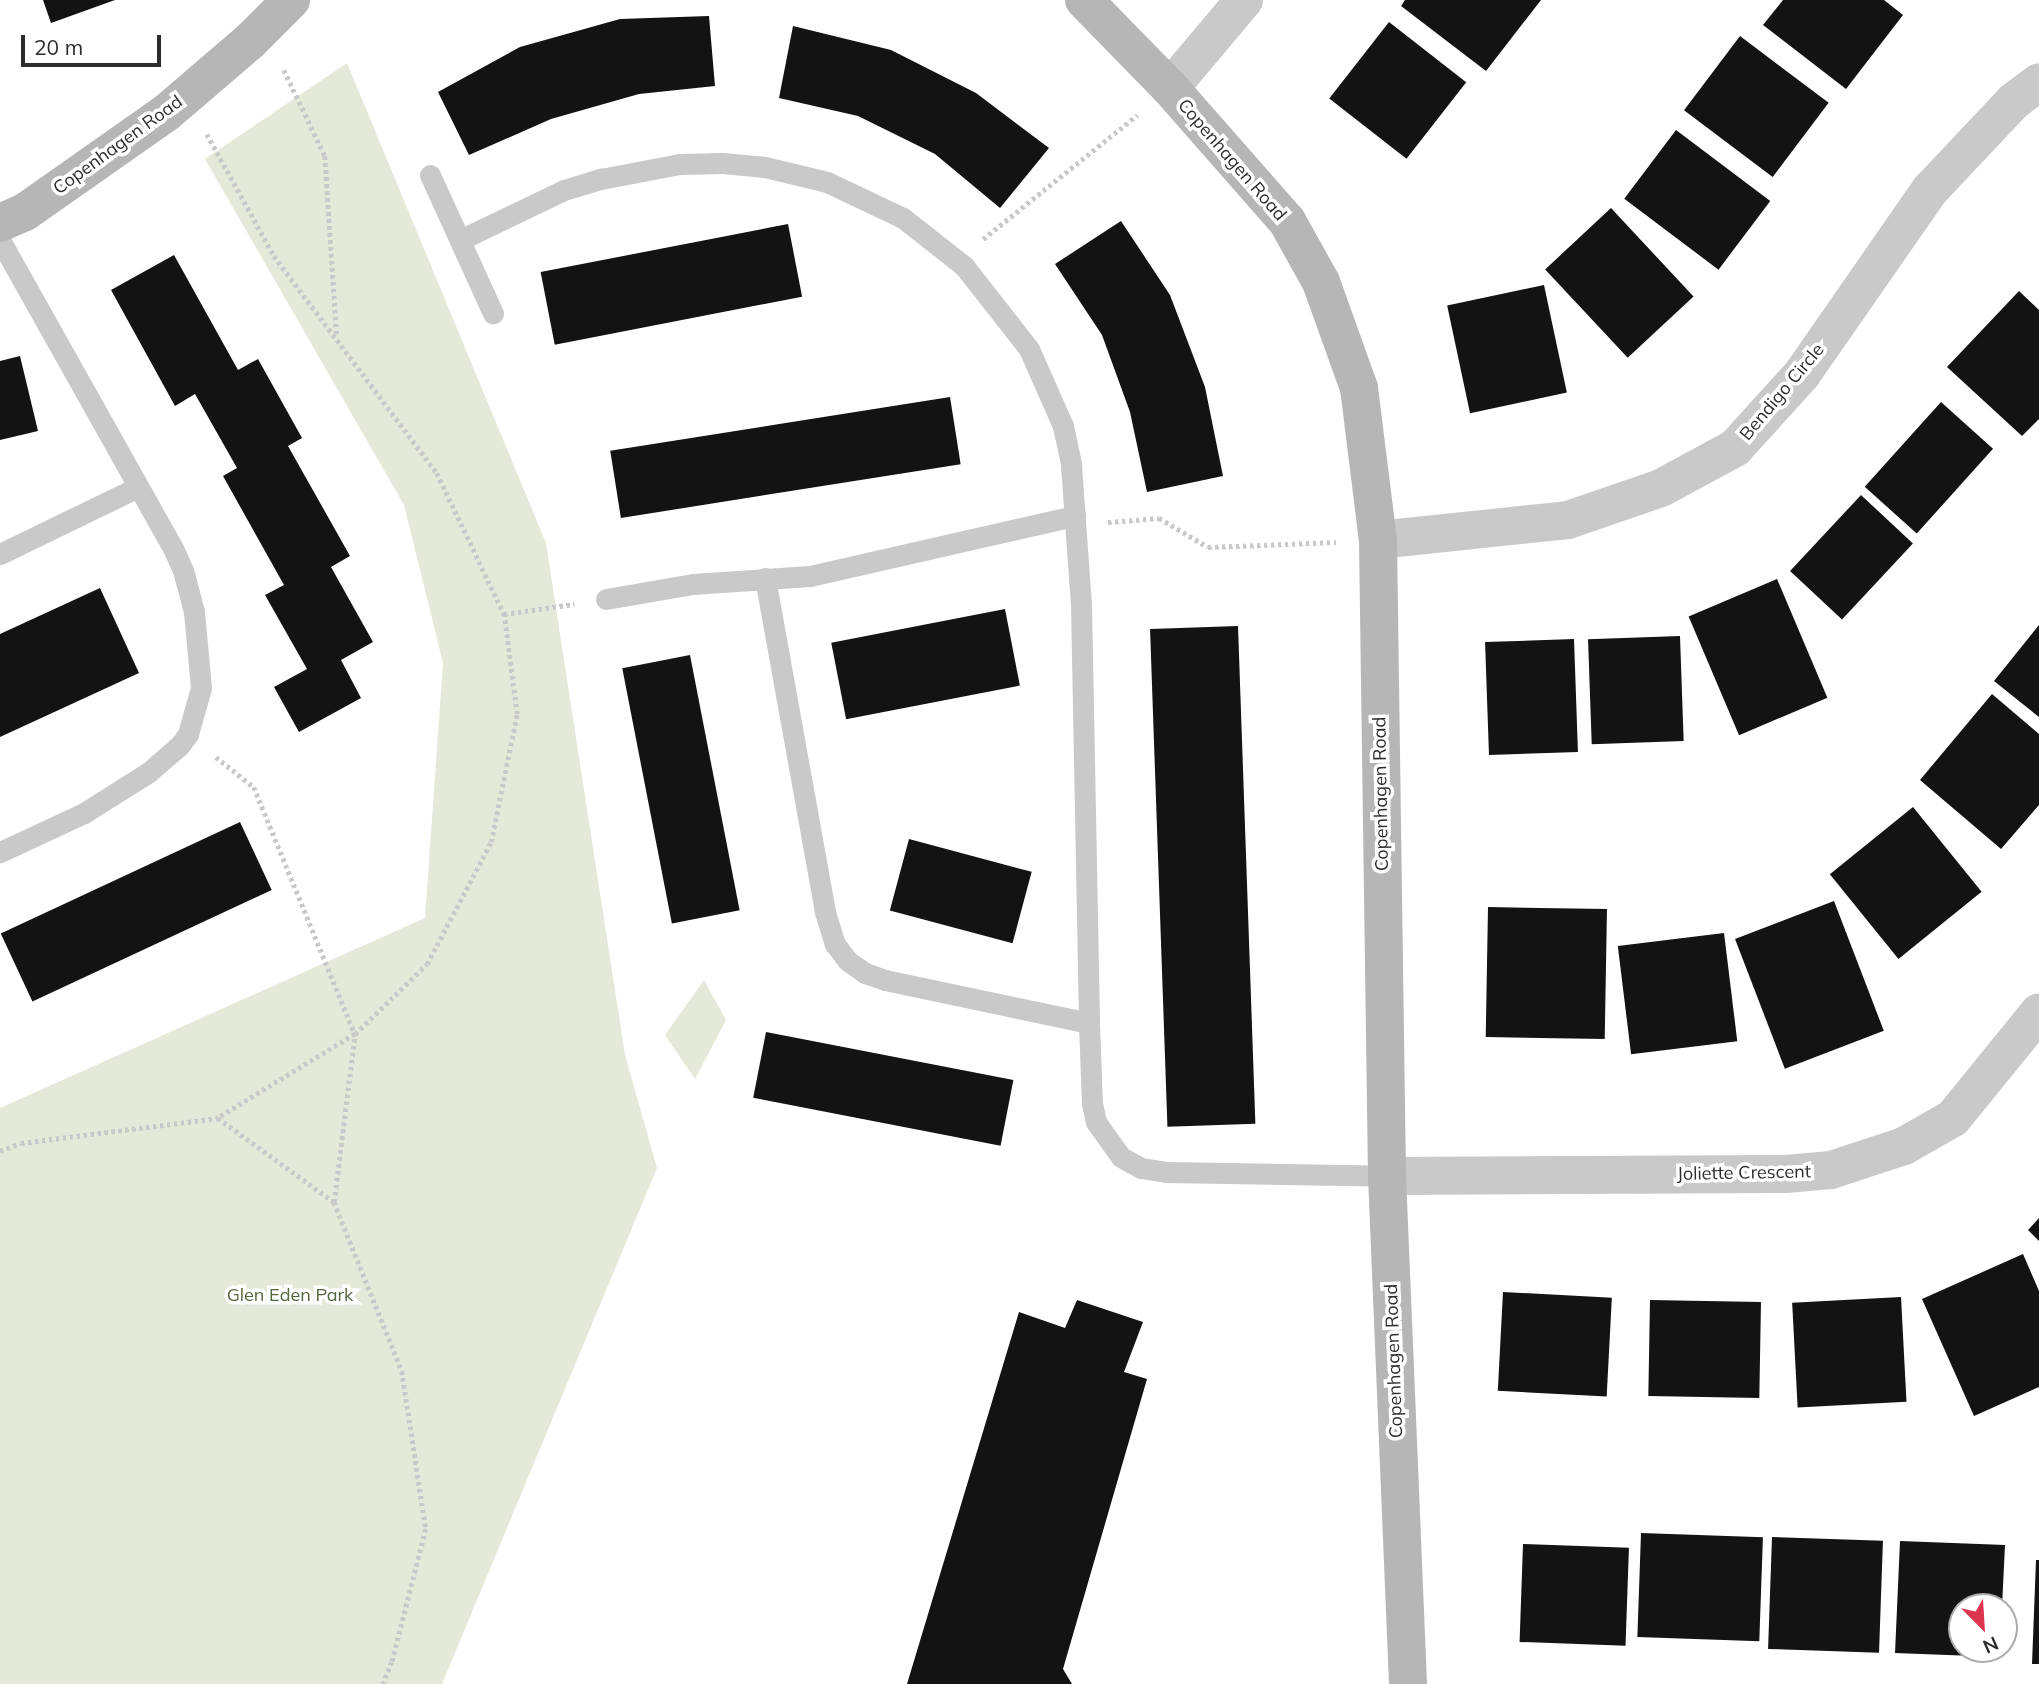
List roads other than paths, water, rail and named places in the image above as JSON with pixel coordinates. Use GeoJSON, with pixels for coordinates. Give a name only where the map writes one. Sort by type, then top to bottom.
{"type":"FeatureCollection","features":[{"type":"Feature","properties":{"kind":"street","name":"Copenhagen Road"},"geometry":{"type":"LineString","coordinates":[[0,223],[25,212],[166,113],[250,41],[291,0]]}},
{"type":"Feature","properties":{"kind":"street","name":"Copenhagen Road"},"geometry":{"type":"LineString","coordinates":[[1084,0],[1170,88],[1287,221],[1321,282],[1359,388],[1378,540],[1387,1176],[1408,1684]]}},
{"type":"Feature","properties":{"kind":"street"},"geometry":{"type":"LineString","coordinates":[[1170,88],[1244,0]]}},
{"type":"Feature","properties":{"kind":"street","name":"Bendigo Circle"},"geometry":{"type":"LineString","coordinates":[[1378,540],[1568,520],[1661,488],[1735,448],[1802,374],[1930,190],[2014,101],[2039,82]]}},
{"type":"Feature","properties":{"kind":"street","name":"Joliette Crescent"},"geometry":{"type":"LineString","coordinates":[[1387,1176],[1786,1174],[1830,1170],[1904,1146],[1953,1118],[2039,1012]]}},
{"type":"Feature","properties":{"kind":"lane"},"geometry":{"type":"LineString","coordinates":[[460,240],[564,190],[601,179],[659,166],[723,163],[765,167],[827,182],[903,218],[959,261],[1000,307],[1030,349],[1049,388],[1068,445],[1081,604],[1089,1023],[1092,1103],[1096,1122],[1121,1157],[1141,1168],[1166,1172],[1387,1176]]}},
{"type":"Feature","properties":{"kind":"lane"},"geometry":{"type":"LineString","coordinates":[[430,175],[493,313]]}},
{"type":"Feature","properties":{"kind":"lane"},"geometry":{"type":"LineString","coordinates":[[0,240],[178,559],[194,612],[201,688],[188,734],[180,745],[149,772],[119,793],[44,833],[0,852]]}},
{"type":"Feature","properties":{"kind":"lane"},"geometry":{"type":"LineString","coordinates":[[0,554],[138,487]]}},
{"type":"Feature","properties":{"kind":"lane"},"geometry":{"type":"LineString","coordinates":[[606,599],[693,583],[833,571],[1075,520]]}},
{"type":"Feature","properties":{"kind":"lane"},"geometry":{"type":"LineString","coordinates":[[765,578],[825,912],[835,944],[848,961],[865,973],[885,980],[1089,1023]]}},
{"type":"Feature","properties":{"kind":"park label","name":"Glen Eden Park"},"geometry":{"type":"Point","coordinates":[290,1295]}}]}
